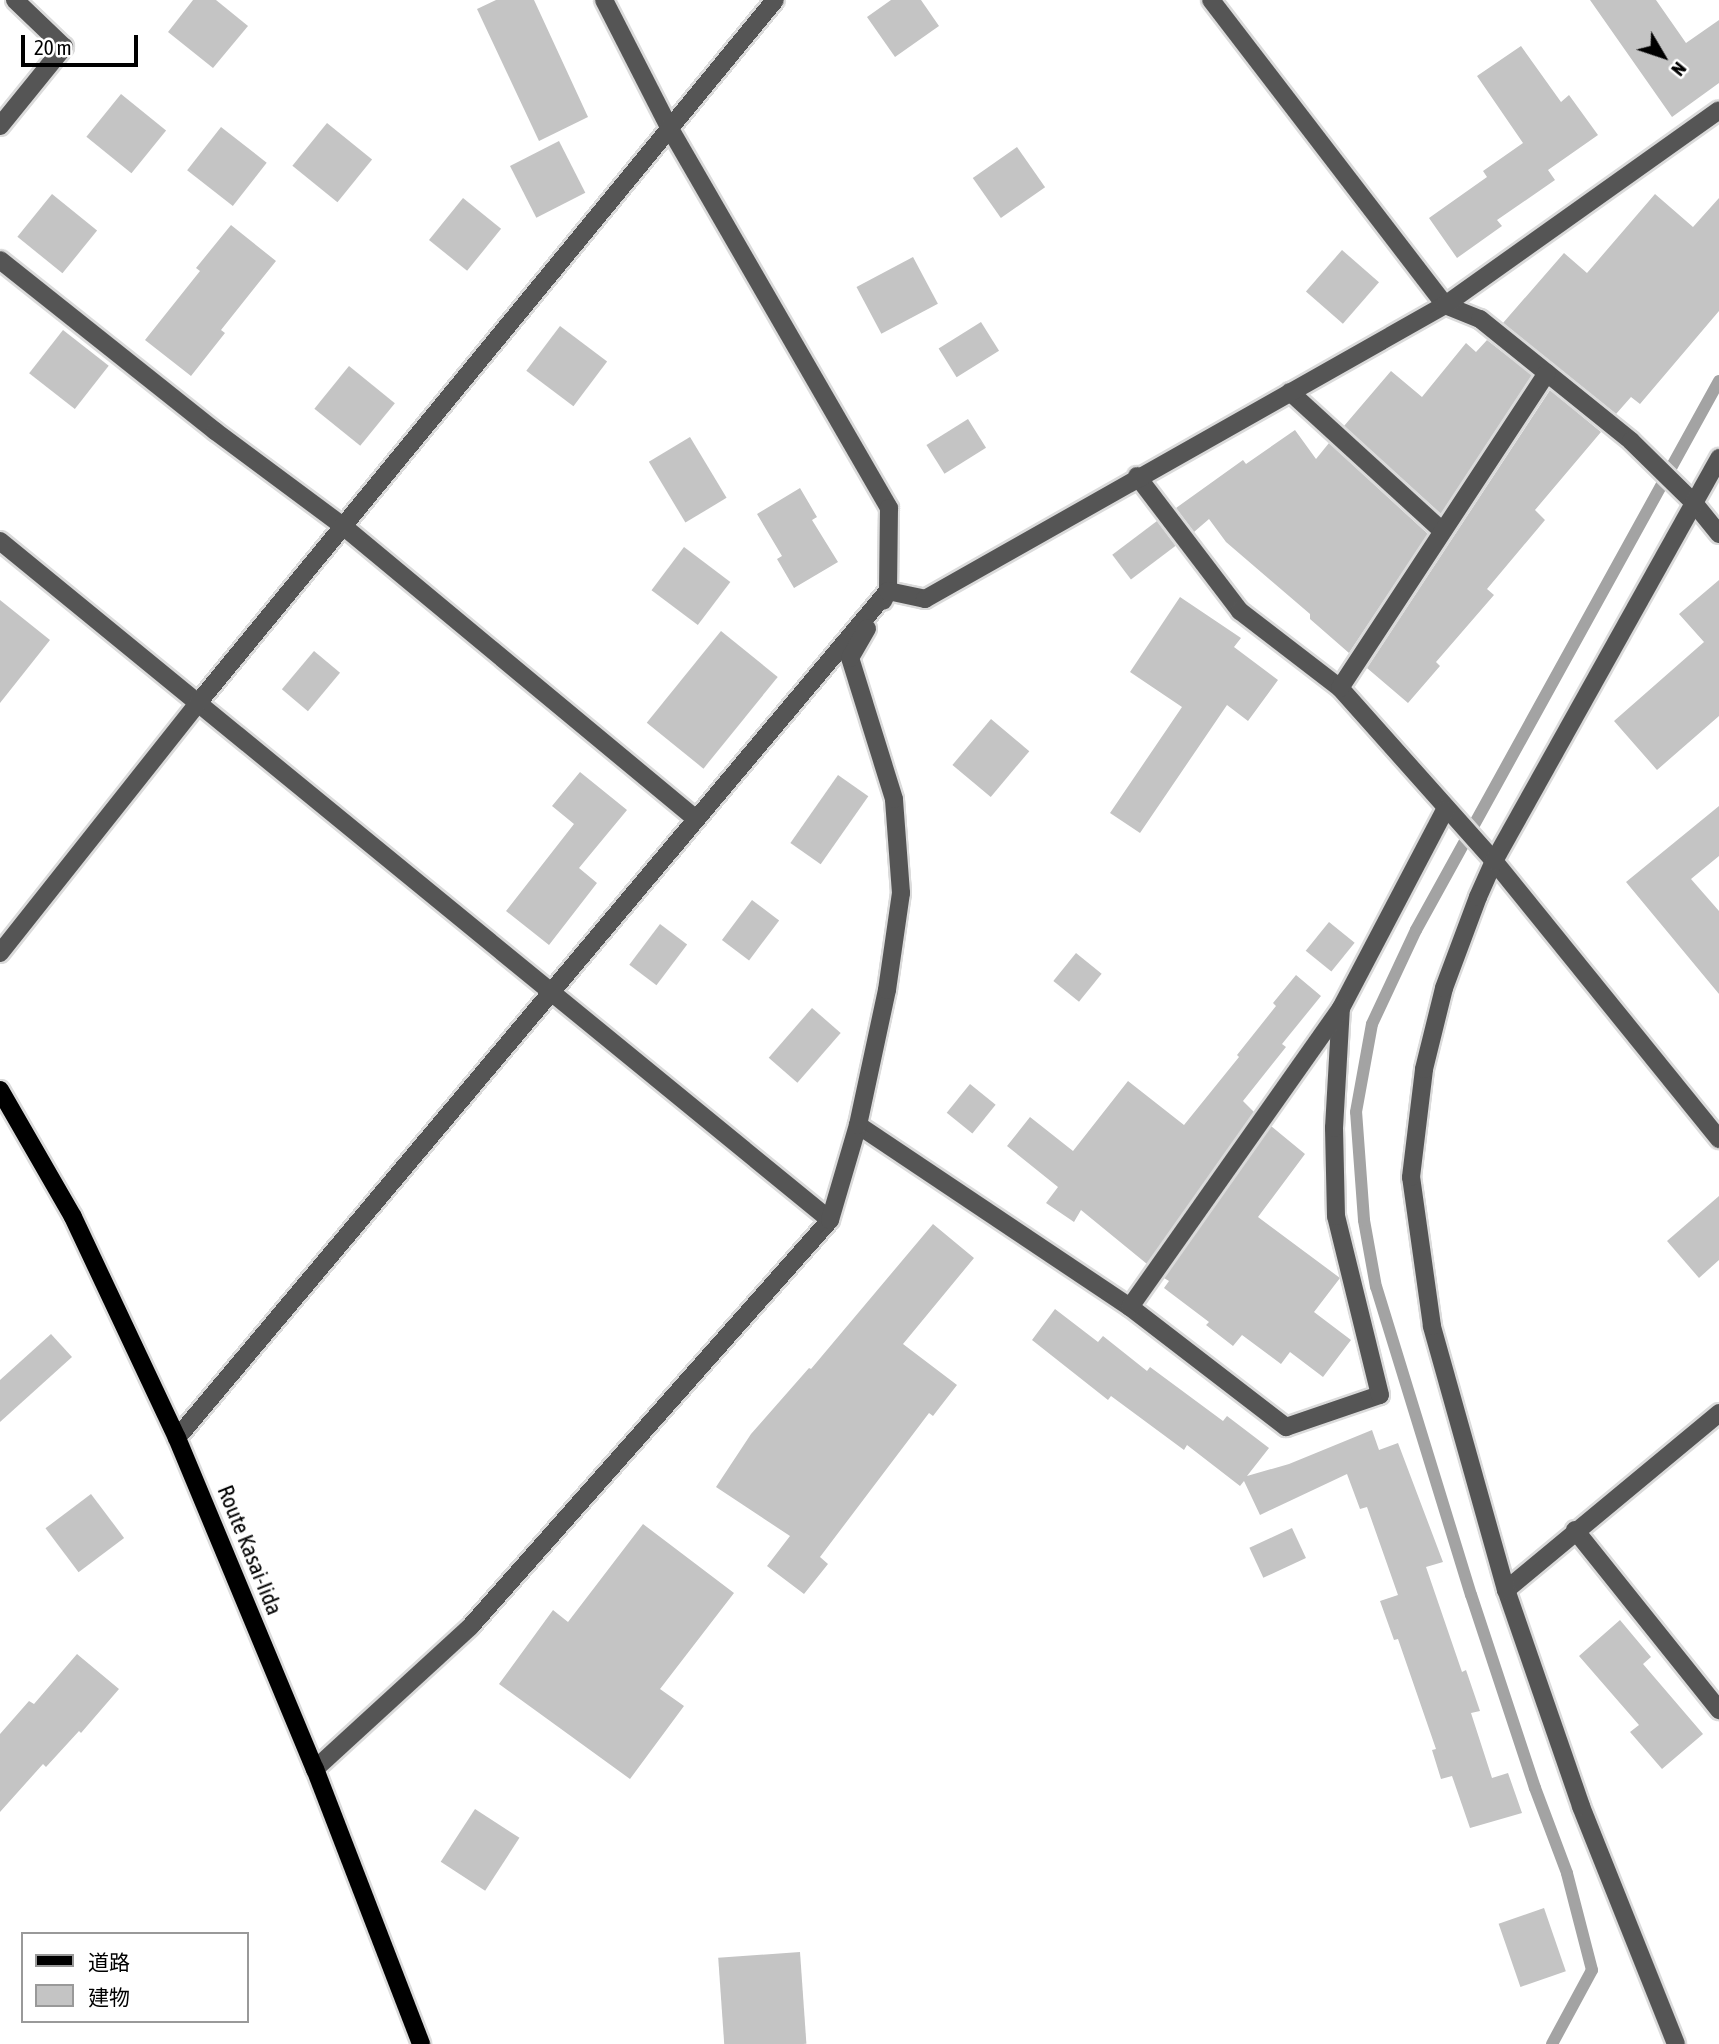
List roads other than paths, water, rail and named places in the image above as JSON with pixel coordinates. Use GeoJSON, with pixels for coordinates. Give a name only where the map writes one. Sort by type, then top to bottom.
{"type":"FeatureCollection","features":[{"type":"Feature","properties":{"kind":"main road","name":"Route Kasai-Iida"},"geometry":{"type":"LineString","coordinates":[[0,1090],[73,1217],[177,1438],[315,1769],[421,2044]]}},
{"type":"Feature","properties":{"kind":"street"},"geometry":{"type":"LineString","coordinates":[[0,126],[64,47],[15,0]]}},
{"type":"Feature","properties":{"kind":"street"},"geometry":{"type":"LineString","coordinates":[[315,1769],[470,1627],[830,1220],[858,1125],[887,990],[901,893],[894,799],[850,658],[888,592],[889,508],[669,127],[604,0]]}},
{"type":"Feature","properties":{"kind":"street"},"geometry":{"type":"LineString","coordinates":[[0,953],[198,703],[775,0]]}},
{"type":"Feature","properties":{"kind":"street"},"geometry":{"type":"LineString","coordinates":[[1211,0],[1445,304],[1480,319],[1648,457],[1690,499],[1719,534]]}},
{"type":"Feature","properties":{"kind":"street"},"geometry":{"type":"LineString","coordinates":[[888,592],[925,599],[1137,476],[1445,304],[1719,110]]}},
{"type":"Feature","properties":{"kind":"street"},"geometry":{"type":"LineString","coordinates":[[0,260],[215,431],[343,526],[695,818]]}},
{"type":"Feature","properties":{"kind":"street"},"geometry":{"type":"LineString","coordinates":[[1340,688],[1547,373]]}},
{"type":"Feature","properties":{"kind":"street"},"geometry":{"type":"LineString","coordinates":[[1290,391],[1442,531]]}},
{"type":"Feature","properties":{"kind":"street"},"geometry":{"type":"LineString","coordinates":[[1676,2044],[1581,1806],[1506,1590],[1432,1326],[1410,1177],[1424,1069],[1444,988],[1490,857],[1690,499],[1719,458]]}},
{"type":"Feature","properties":{"kind":"street"},"geometry":{"type":"LineString","coordinates":[[1137,476],[1240,611],[1340,688],[1447,812],[1490,857],[1719,1139]]}},
{"type":"Feature","properties":{"kind":"street"},"geometry":{"type":"LineString","coordinates":[[0,541],[830,1220]]}},
{"type":"Feature","properties":{"kind":"street"},"geometry":{"type":"LineString","coordinates":[[177,1438],[695,818],[888,592]]}},
{"type":"Feature","properties":{"kind":"street"},"geometry":{"type":"LineString","coordinates":[[1130,1307],[1342,1008],[1447,812]]}},
{"type":"Feature","properties":{"kind":"street"},"geometry":{"type":"LineString","coordinates":[[858,1125],[1130,1307],[1286,1427],[1380,1395],[1336,1216],[1334,1128],[1342,1008]]}},
{"type":"Feature","properties":{"kind":"street"},"geometry":{"type":"LineString","coordinates":[[1506,1590],[1719,1413]]}},
{"type":"Feature","properties":{"kind":"street"},"geometry":{"type":"LineString","coordinates":[[1575,1530],[1719,1710]]}},
{"type":"Feature","properties":{"kind":"waterway"},"geometry":{"type":"LineString","coordinates":[[1552,2044],[1592,1970],[1567,1873],[1535,1788],[1471,1595],[1376,1287],[1364,1220],[1356,1112],[1372,1024],[1416,930],[1719,381]]}}]}
